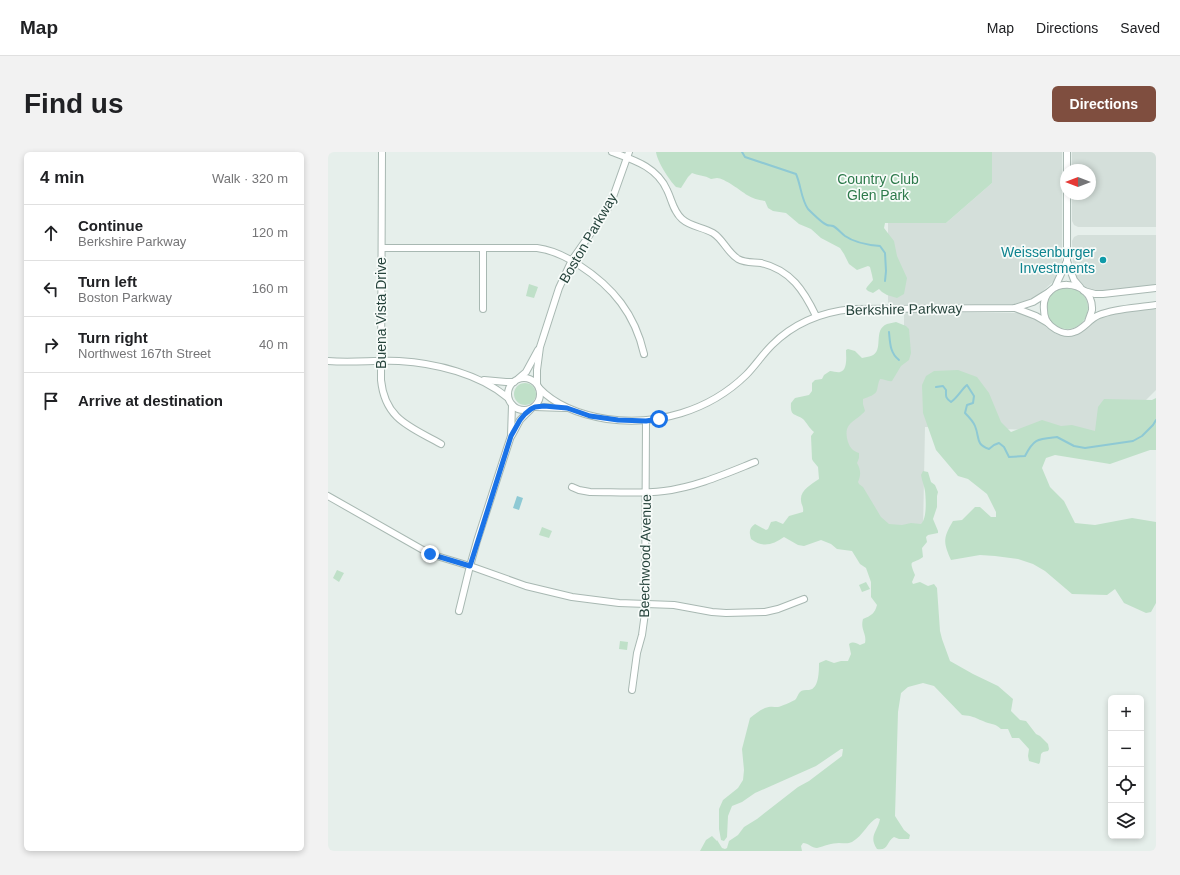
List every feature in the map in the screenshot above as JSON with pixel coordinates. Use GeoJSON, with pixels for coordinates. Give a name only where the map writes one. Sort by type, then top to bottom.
{"type":"FeatureCollection","features":[{"type":"Feature","properties":{"kind":"street","name":"Buena Vista Drive"},"geometry":{"type":"LineString","coordinates":[[382,152],[382,392],[387,405],[395,416],[405,424],[441,444]]}},
{"type":"Feature","properties":{"kind":"street"},"geometry":{"type":"LineString","coordinates":[[612,152],[628,155],[657,173],[662,180],[677,214],[685,221],[714,233],[728,251],[737,258],[744,261],[761,263],[774,268],[790,278],[804,293],[816,316]]}},
{"type":"Feature","properties":{"kind":"street"},"geometry":{"type":"LineString","coordinates":[[1067,152],[1067,164]]}},
{"type":"Feature","properties":{"kind":"street","name":"Boston Parkway"},"geometry":{"type":"LineString","coordinates":[[516,380],[526,372],[540,347],[560,288],[572,260],[607,210],[628,155]]}},
{"type":"Feature","properties":{"kind":"street"},"geometry":{"type":"LineString","coordinates":[[1067,200],[1067,260],[1074,280],[1082,289],[1089,298],[1092,311],[1088,322],[1084,327],[1074,332],[1060,332],[1050,326],[1044,316],[1043,306],[1049,292],[1061,285],[1069,284],[1082,289],[1095,294],[1156,288]]}},
{"type":"Feature","properties":{"kind":"street"},"geometry":{"type":"LineString","coordinates":[[382,248],[537,248],[548,249],[556,252],[572,260],[605,284],[624,305],[637,330],[644,354]]}},
{"type":"Feature","properties":{"kind":"street"},"geometry":{"type":"LineString","coordinates":[[482,309],[483,248]]}},
{"type":"Feature","properties":{"kind":"street"},"geometry":{"type":"LineString","coordinates":[[1055,288],[1067,260]]}},
{"type":"Feature","properties":{"kind":"street","name":"Berkshire Parkway"},"geometry":{"type":"LineString","coordinates":[[538,386],[549,397],[567,408],[590,416],[618,420],[646,421],[659,419],[686,412],[712,401],[745,376],[782,336],[793,328],[816,316],[852,308],[1015,308],[1033,302],[1049,292]]}},
{"type":"Feature","properties":{"kind":"street"},"geometry":{"type":"LineString","coordinates":[[1088,322],[1107,313],[1156,306]]}},
{"type":"Feature","properties":{"kind":"street","name":"Berkshire Parkway"},"geometry":{"type":"LineString","coordinates":[[1015,308],[1036,316],[1048,323]]}},
{"type":"Feature","properties":{"kind":"street","name":"Boston Parkway"},"geometry":{"type":"LineString","coordinates":[[538,386],[537,370],[540,347]]}},
{"type":"Feature","properties":{"kind":"street"},"geometry":{"type":"LineString","coordinates":[[328,361],[400,361],[428,365],[479,379],[498,382],[526,378],[530,379],[538,386],[541,396],[540,400],[520,420],[511,436],[470,566],[459,611]]}},
{"type":"Feature","properties":{"kind":"street"},"geometry":{"type":"LineString","coordinates":[[479,379],[502,393],[508,398],[515,408],[523,411],[533,408]]}},
{"type":"Feature","properties":{"kind":"street"},"geometry":{"type":"LineString","coordinates":[[508,398],[509,389],[516,380]]}},
{"type":"Feature","properties":{"kind":"street"},"geometry":{"type":"LineString","coordinates":[[511,436],[512,405]]}},
{"type":"Feature","properties":{"kind":"street","name":"Berkshire Parkway"},"geometry":{"type":"LineString","coordinates":[[533,408],[567,408]]}},
{"type":"Feature","properties":{"kind":"street","name":"Beechwood Avenue"},"geometry":{"type":"LineString","coordinates":[[632,690],[637,653],[644,626],[646,604],[646,421]]}},
{"type":"Feature","properties":{"kind":"street"},"geometry":{"type":"LineString","coordinates":[[572,487],[584,492],[662,492],[716,478],[755,462]]}},
{"type":"Feature","properties":{"kind":"street"},"geometry":{"type":"LineString","coordinates":[[328,496],[430,554],[470,566],[526,586],[572,597],[619,603],[674,605],[726,613],[765,612],[778,609],[804,599]]}},
{"type":"Feature","properties":{"kind":"shaded area"},"geometry":{"type":"Polygon","coordinates":[[[992,152],[1062,152],[1062,164],[1060,164],[1060,200],[1062,200],[1062,260],[1061,269],[1055,280],[1034,299],[1017,304],[888,304],[888,223],[946,223],[992,183],[992,152]]]}},
{"type":"Feature","properties":{"kind":"shaded area"},"geometry":{"type":"Polygon","coordinates":[[[1072,152],[1156,152],[1156,227],[1078,227],[1074,225],[1072,221],[1072,200],[1096,200],[1096,164],[1072,164],[1072,152]]]}},
{"type":"Feature","properties":{"kind":"shaded area"},"geometry":{"type":"Polygon","coordinates":[[[1078,235],[1156,235],[1156,285],[1107,291],[1096,291],[1086,288],[1076,277],[1073,267],[1072,241],[1074,237],[1078,235]]]}},
{"type":"Feature","properties":{"kind":"shaded area"},"geometry":{"type":"Polygon","coordinates":[[[1156,308],[1156,390],[1114,432],[925,427],[923,531],[863,532],[837,405],[904,345],[904,312],[1021,313],[1037,320],[1056,334],[1067,336],[1082,332],[1103,316],[1156,308]]]}},
{"type":"Feature","properties":{"kind":"green space","name":"Country Club Glen Park"},"geometry":{"type":"Polygon","coordinates":[[[656,152],[992,152],[992,183],[946,223],[885,223],[884,228],[894,241],[897,256],[907,278],[904,294],[897,298],[887,295],[879,289],[873,293],[868,291],[866,289],[873,280],[870,267],[868,266],[857,270],[849,264],[840,248],[821,238],[811,229],[799,224],[786,213],[773,211],[768,208],[765,201],[749,196],[724,180],[717,178],[711,179],[692,173],[681,188],[676,187],[664,170],[656,152]]]}},
{"type":"Feature","properties":{"kind":"green space"},"geometry":{"type":"Polygon","coordinates":[[[529,284],[538,287],[534,298],[526,296],[529,284]]]}},
{"type":"Feature","properties":{"kind":"green space"},"geometry":{"type":"Polygon","coordinates":[[[1067,287],[1082,293],[1088,308],[1082,323],[1067,329],[1052,323],[1046,308],[1052,293],[1067,287]]]}},
{"type":"Feature","properties":{"kind":"green space"},"geometry":{"type":"Polygon","coordinates":[[[896,322],[906,326],[909,329],[911,353],[909,360],[901,366],[892,381],[880,379],[875,393],[872,396],[863,399],[865,411],[848,426],[847,430],[848,442],[850,446],[853,450],[859,453],[857,463],[860,470],[860,475],[858,482],[863,487],[881,517],[889,524],[921,524],[924,518],[926,504],[925,491],[921,475],[923,471],[928,472],[931,482],[935,485],[938,492],[937,507],[933,519],[938,533],[928,535],[926,537],[927,542],[922,548],[923,557],[912,563],[915,575],[912,582],[913,584],[920,582],[928,586],[934,584],[937,588],[940,631],[950,661],[998,686],[1013,699],[1011,711],[1020,720],[1026,721],[1036,734],[1048,744],[1049,749],[1041,754],[1039,764],[1029,761],[1029,749],[1019,738],[1012,738],[1008,729],[1001,729],[994,724],[962,715],[934,686],[923,683],[908,687],[901,693],[898,712],[895,816],[904,830],[910,835],[909,839],[899,839],[894,837],[884,849],[877,849],[873,841],[873,837],[880,819],[877,818],[871,822],[863,833],[849,843],[839,843],[817,848],[803,843],[801,846],[802,851],[700,851],[706,840],[712,836],[717,840],[722,848],[727,848],[729,841],[738,835],[744,827],[842,756],[843,749],[841,749],[816,766],[755,793],[742,802],[732,806],[728,816],[727,837],[724,841],[721,840],[719,829],[719,809],[723,800],[738,788],[743,780],[744,770],[742,749],[750,718],[765,708],[779,707],[794,701],[801,691],[812,689],[817,683],[819,663],[826,660],[834,663],[848,661],[851,654],[849,644],[853,642],[860,645],[865,643],[862,626],[863,619],[872,614],[877,605],[871,597],[871,582],[866,568],[860,564],[852,551],[837,549],[831,544],[821,540],[804,546],[798,545],[784,537],[772,544],[759,544],[751,539],[750,530],[755,524],[766,530],[771,522],[776,521],[783,524],[789,516],[803,512],[801,503],[802,493],[819,479],[818,467],[812,459],[811,436],[814,432],[803,419],[792,413],[791,403],[795,398],[809,395],[812,391],[812,383],[815,380],[822,379],[824,375],[830,371],[843,371],[846,362],[846,350],[848,349],[855,351],[862,358],[875,353],[877,350],[880,331],[887,324],[896,322]]]}},
{"type":"Feature","properties":{"kind":"green space"},"geometry":{"type":"Polygon","coordinates":[[[958,370],[977,377],[989,393],[1001,422],[1011,432],[1042,420],[1061,426],[1072,425],[1095,431],[1098,407],[1104,399],[1152,400],[1156,398],[1156,450],[1150,450],[1110,464],[1055,455],[1046,458],[1042,468],[1050,487],[1064,501],[1075,523],[1095,525],[1132,518],[1156,522],[1156,603],[1151,612],[1146,613],[1124,603],[1115,589],[1107,595],[1072,594],[1045,571],[1033,564],[1018,559],[980,555],[951,560],[945,540],[947,532],[953,521],[962,520],[975,507],[980,507],[991,517],[996,517],[996,512],[987,494],[968,479],[958,476],[936,450],[923,413],[922,385],[926,376],[934,371],[958,370]]]}},
{"type":"Feature","properties":{"kind":"green space"},"geometry":{"type":"Polygon","coordinates":[[[525,383],[533,386],[536,394],[533,402],[525,405],[517,402],[514,394],[517,386],[525,383]]]}},
{"type":"Feature","properties":{"kind":"green space"},"geometry":{"type":"Polygon","coordinates":[[[542,527],[552,531],[549,538],[539,535],[542,527]]]}},
{"type":"Feature","properties":{"kind":"green space"},"geometry":{"type":"Polygon","coordinates":[[[337,570],[344,573],[339,582],[333,578],[337,570]]]}},
{"type":"Feature","properties":{"kind":"green space"},"geometry":{"type":"Polygon","coordinates":[[[866,582],[870,589],[862,592],[859,585],[866,582]]]}},
{"type":"Feature","properties":{"kind":"green space"},"geometry":{"type":"Polygon","coordinates":[[[620,641],[628,642],[627,650],[619,649],[620,641]]]}},
{"type":"Feature","properties":{"kind":"water"},"geometry":{"type":"Polygon","coordinates":[[[517,496],[523,498],[519,510],[513,508],[517,496]]]}},
{"type":"Feature","properties":{"kind":"waterway"},"geometry":{"type":"LineString","coordinates":[[742,152],[745,157],[796,174],[802,196],[808,209],[825,224],[833,226],[845,236],[857,242],[880,246],[885,253],[885,281]]}},
{"type":"Feature","properties":{"kind":"waterway"},"geometry":{"type":"LineString","coordinates":[[889,332],[892,351],[899,360]]}},
{"type":"Feature","properties":{"kind":"waterway"},"geometry":{"type":"LineString","coordinates":[[936,387],[943,386],[946,390],[947,398],[951,402],[967,385],[974,396],[973,403],[967,405],[965,413],[974,424],[980,443],[989,449],[999,443],[1004,447],[1009,457],[1025,456],[1037,440],[1045,438],[1057,437],[1074,446],[1085,448],[1133,441],[1142,436],[1156,420]]}},
{"type":"Feature","properties":{"kind":"place","name":"Weissenburger Investments"},"geometry":{"type":"Point","coordinates":[1103,260]}},
{"type":"Feature","properties":{"kind":"route"},"geometry":{"type":"LineString","coordinates":[[430,554],[438,558],[470,566],[483,520],[511,436],[520,420],[525,414],[535,407],[544,406],[567,408],[604,419],[646,421],[659,419]]}}]}
